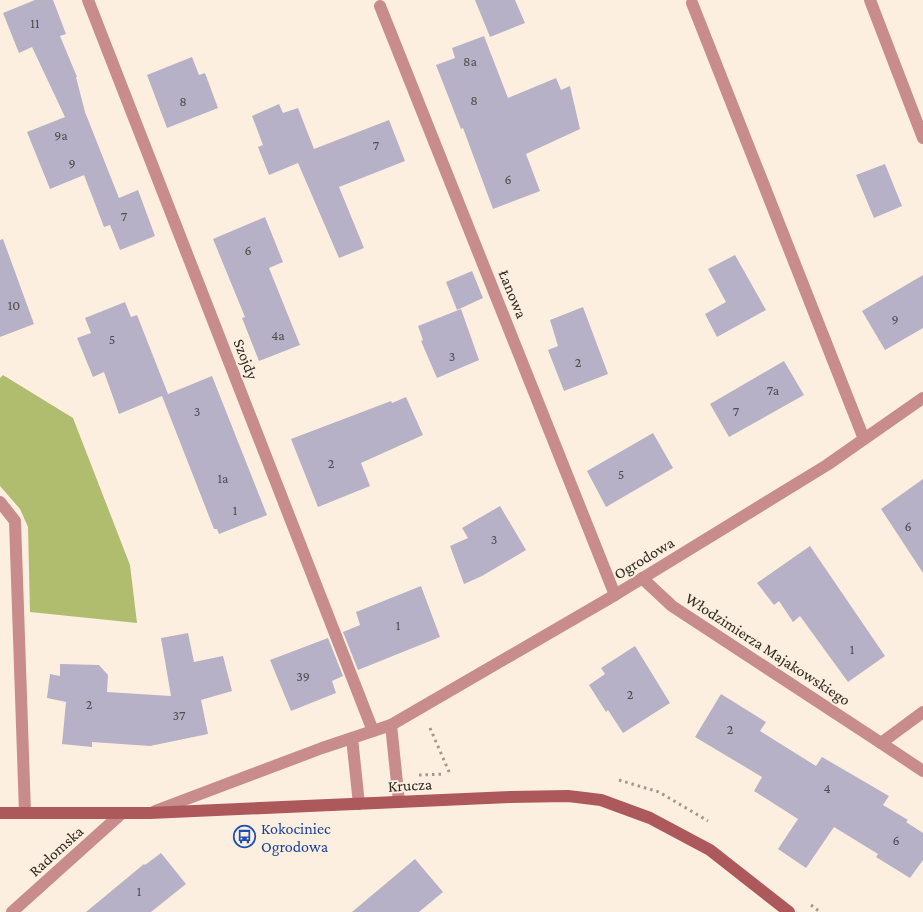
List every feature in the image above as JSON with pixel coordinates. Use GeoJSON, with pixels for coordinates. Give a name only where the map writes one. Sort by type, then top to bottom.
{"type":"FeatureCollection","features":[{"type":"Feature","properties":{"kind":"street","name":"Szojdy"},"geometry":{"type":"LineString","coordinates":[[88,0],[372,731]]}},
{"type":"Feature","properties":{"kind":"street"},"geometry":{"type":"LineString","coordinates":[[870,0],[923,138]]}},
{"type":"Feature","properties":{"kind":"street"},"geometry":{"type":"LineString","coordinates":[[692,3],[864,439]]}},
{"type":"Feature","properties":{"kind":"street","name":"Łanowa"},"geometry":{"type":"LineString","coordinates":[[380,6],[615,595]]}},
{"type":"Feature","properties":{"kind":"street","name":"Ogrodowa"},"geometry":{"type":"LineString","coordinates":[[150,813],[391,725],[615,595],[828,465],[923,398]]}},
{"type":"Feature","properties":{"kind":"street"},"geometry":{"type":"LineString","coordinates":[[0,502],[15,521],[25,814]]}},
{"type":"Feature","properties":{"kind":"street","name":"Włodzimierza Majakowskiego"},"geometry":{"type":"LineString","coordinates":[[642,578],[672,606],[923,771]]}},
{"type":"Feature","properties":{"kind":"street"},"geometry":{"type":"LineString","coordinates":[[881,743],[923,712]]}},
{"type":"Feature","properties":{"kind":"street"},"geometry":{"type":"LineString","coordinates":[[391,725],[399,802]]}},
{"type":"Feature","properties":{"kind":"street"},"geometry":{"type":"LineString","coordinates":[[352,738],[359,804]]}},
{"type":"Feature","properties":{"kind":"street","name":"Krucza"},"geometry":{"type":"LineString","coordinates":[[0,813],[121,814],[549,796],[602,800],[650,818],[710,850],[789,912]]}},
{"type":"Feature","properties":{"kind":"street","name":"Radomska"},"geometry":{"type":"LineString","coordinates":[[12,912],[121,814]]}},
{"type":"Feature","properties":{"kind":"path"},"geometry":{"type":"LineString","coordinates":[[428,725],[450,774]]}},
{"type":"Feature","properties":{"kind":"green space"},"geometry":{"type":"Polygon","coordinates":[[[3,375],[73,418],[130,565],[137,623],[30,612],[28,527],[20,509],[0,486],[0,378],[3,375]]]}},
{"type":"Feature","properties":{"kind":"building"},"geometry":{"type":"Polygon","coordinates":[[[35,0],[53,0],[66,34],[60,36],[77,77],[85,112],[119,198],[138,190],[155,236],[120,250],[110,225],[104,227],[84,175],[50,189],[27,132],[65,117],[32,47],[19,53],[3,13],[35,0]]]}},
{"type":"Feature","properties":{"kind":"building"},"geometry":{"type":"Polygon","coordinates":[[[475,0],[515,0],[525,23],[490,37],[475,0]]]}},
{"type":"Feature","properties":{"kind":"building"},"geometry":{"type":"Polygon","coordinates":[[[484,36],[508,98],[556,78],[561,90],[570,86],[580,129],[526,154],[540,191],[493,209],[463,128],[461,129],[436,65],[455,58],[452,48],[484,36]]]}},
{"type":"Feature","properties":{"kind":"building"},"geometry":{"type":"Polygon","coordinates":[[[192,57],[199,75],[205,73],[218,108],[167,128],[147,75],[192,57]]]}},
{"type":"Feature","properties":{"kind":"building"},"geometry":{"type":"Polygon","coordinates":[[[279,104],[283,113],[298,108],[314,149],[389,120],[405,161],[339,187],[364,248],[339,258],[298,163],[269,175],[258,147],[263,145],[252,116],[279,104]]]}},
{"type":"Feature","properties":{"kind":"building"},"geometry":{"type":"Polygon","coordinates":[[[885,164],[902,206],[874,218],[856,175],[885,164]]]}},
{"type":"Feature","properties":{"kind":"building"},"geometry":{"type":"Polygon","coordinates":[[[265,217],[283,262],[269,268],[300,345],[259,361],[242,318],[245,317],[213,239],[265,217]]]}},
{"type":"Feature","properties":{"kind":"building"},"geometry":{"type":"Polygon","coordinates":[[[3,239],[34,324],[0,337],[0,240],[3,239]]]}},
{"type":"Feature","properties":{"kind":"building"},"geometry":{"type":"Polygon","coordinates":[[[735,255],[766,310],[717,337],[705,314],[726,302],[708,269],[735,255]]]}},
{"type":"Feature","properties":{"kind":"building"},"geometry":{"type":"Polygon","coordinates":[[[472,271],[483,298],[457,310],[446,282],[472,271]]]}},
{"type":"Feature","properties":{"kind":"building"},"geometry":{"type":"Polygon","coordinates":[[[923,275],[923,328],[885,350],[862,311],[923,275]]]}},
{"type":"Feature","properties":{"kind":"building"},"geometry":{"type":"Polygon","coordinates":[[[125,302],[131,317],[137,315],[168,394],[212,376],[267,515],[219,534],[217,529],[214,529],[162,396],[119,414],[104,372],[93,377],[77,338],[91,333],[85,318],[125,302]]]}},
{"type":"Feature","properties":{"kind":"building"},"geometry":{"type":"Polygon","coordinates":[[[583,307],[608,374],[564,391],[548,350],[558,346],[550,320],[583,307]]]}},
{"type":"Feature","properties":{"kind":"building"},"geometry":{"type":"Polygon","coordinates":[[[461,309],[479,360],[437,378],[421,341],[423,340],[418,326],[461,309]]]}},
{"type":"Feature","properties":{"kind":"building"},"geometry":{"type":"Polygon","coordinates":[[[784,361],[804,395],[729,437],[710,404],[784,361]]]}},
{"type":"Feature","properties":{"kind":"building"},"geometry":{"type":"Polygon","coordinates":[[[406,397],[423,435],[361,463],[370,486],[318,507],[291,439],[406,397]]]}},
{"type":"Feature","properties":{"kind":"building"},"geometry":{"type":"Polygon","coordinates":[[[653,433],[673,468],[606,507],[587,471],[653,433]]]}},
{"type":"Feature","properties":{"kind":"building"},"geometry":{"type":"Polygon","coordinates":[[[923,479],[923,573],[881,509],[923,479]]]}},
{"type":"Feature","properties":{"kind":"building"},"geometry":{"type":"Polygon","coordinates":[[[500,506],[526,550],[482,576],[464,584],[450,546],[468,538],[462,528],[500,506]]]}},
{"type":"Feature","properties":{"kind":"building"},"geometry":{"type":"Polygon","coordinates":[[[810,546],[885,656],[848,682],[800,616],[793,622],[779,601],[774,605],[757,583],[810,546]]]}},
{"type":"Feature","properties":{"kind":"building"},"geometry":{"type":"Polygon","coordinates":[[[421,586],[440,637],[358,670],[343,632],[360,625],[356,612],[421,586]]]}},
{"type":"Feature","properties":{"kind":"building"},"geometry":{"type":"Polygon","coordinates":[[[188,633],[194,662],[223,656],[232,691],[201,700],[208,734],[150,746],[92,742],[92,747],[62,744],[66,702],[47,698],[50,674],[60,676],[60,664],[99,665],[108,675],[107,692],[171,696],[161,638],[188,633]]]}},
{"type":"Feature","properties":{"kind":"building"},"geometry":{"type":"Polygon","coordinates":[[[328,638],[343,676],[332,681],[336,693],[291,711],[270,660],[328,638]]]}},
{"type":"Feature","properties":{"kind":"building"},"geometry":{"type":"Polygon","coordinates":[[[635,646],[670,703],[623,733],[608,710],[606,712],[589,685],[605,674],[601,668],[635,646]]]}},
{"type":"Feature","properties":{"kind":"building"},"geometry":{"type":"Polygon","coordinates":[[[721,694],[766,722],[760,731],[816,766],[822,757],[889,796],[883,805],[908,820],[906,822],[923,833],[923,860],[910,878],[876,857],[878,854],[834,827],[806,868],[778,849],[798,819],[754,791],[762,777],[695,737],[721,694]]]}},
{"type":"Feature","properties":{"kind":"building"},"geometry":{"type":"Polygon","coordinates":[[[161,853],[186,884],[151,912],[86,912],[144,864],[161,853]]]}},
{"type":"Feature","properties":{"kind":"building"},"geometry":{"type":"Polygon","coordinates":[[[415,859],[443,892],[419,912],[352,912],[415,859]]]}},
{"type":"Feature","properties":{"kind":"place","name":"Kokociniec Ogrodowa"},"geometry":{"type":"Point","coordinates":[245,837]}}]}
